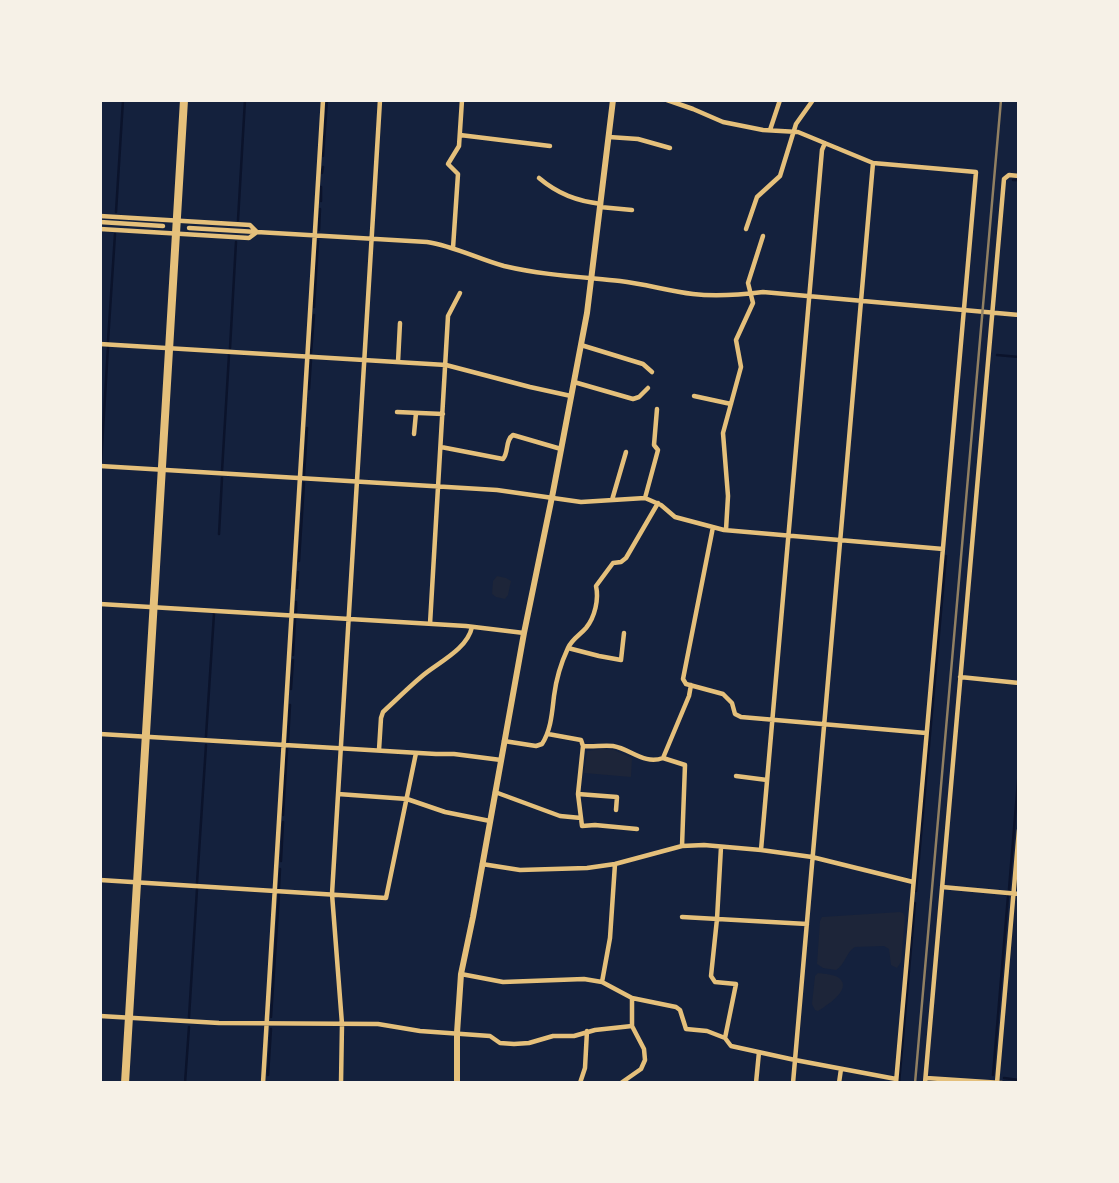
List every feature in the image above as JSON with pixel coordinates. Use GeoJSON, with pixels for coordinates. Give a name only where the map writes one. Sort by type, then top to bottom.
{"type":"FeatureCollection","features":[{"type":"Feature","properties":{"kind":"highway"},"geometry":{"type":"LineString","coordinates":[[125,1083],[184,100]]}},
{"type":"Feature","properties":{"kind":"main road"},"geometry":{"type":"LineString","coordinates":[[457,1083],[461,974],[581,345],[592,280],[613,100]]}},
{"type":"Feature","properties":{"kind":"street"},"geometry":{"type":"LineString","coordinates":[[263,1083],[323,100]]}},
{"type":"Feature","properties":{"kind":"street"},"geometry":{"type":"LineString","coordinates":[[341,1083],[342,1024],[331,894],[380,100]]}},
{"type":"Feature","properties":{"kind":"street"},"geometry":{"type":"LineString","coordinates":[[453,248],[458,174],[448,164],[459,146],[462,100]]}},
{"type":"Feature","properties":{"kind":"street"},"geometry":{"type":"LineString","coordinates":[[461,974],[503,982],[584,979],[602,982],[632,998],[679,1008],[687,1029],[707,1031],[726,1038],[731,1046],[896,1081],[976,172],[873,163],[798,132],[723,122],[670,100]]}},
{"type":"Feature","properties":{"kind":"street"},"geometry":{"type":"LineString","coordinates":[[770,130],[780,100]]}},
{"type":"Feature","properties":{"kind":"street"},"geometry":{"type":"LineString","coordinates":[[746,229],[757,197],[780,176],[796,124],[813,100]]}},
{"type":"Feature","properties":{"kind":"street"},"geometry":{"type":"LineString","coordinates":[[460,135],[550,146]]}},
{"type":"Feature","properties":{"kind":"street"},"geometry":{"type":"LineString","coordinates":[[609,137],[638,139],[670,148]]}},
{"type":"Feature","properties":{"kind":"street"},"geometry":{"type":"LineString","coordinates":[[761,850],[822,150],[825,143]]}},
{"type":"Feature","properties":{"kind":"street"},"geometry":{"type":"LineString","coordinates":[[793,1083],[873,163]]}},
{"type":"Feature","properties":{"kind":"street"},"geometry":{"type":"LineString","coordinates":[[1019,176],[1009,175],[1004,179],[925,1080],[1000,1083],[1017,894],[1019,830]]}},
{"type":"Feature","properties":{"kind":"street"},"geometry":{"type":"LineString","coordinates":[[539,178],[549,187],[571,198],[632,210]]}},
{"type":"Feature","properties":{"kind":"street"},"geometry":{"type":"LineString","coordinates":[[100,216],[250,225],[257,232]]}},
{"type":"Feature","properties":{"kind":"street"},"geometry":{"type":"LineString","coordinates":[[100,222],[163,226]]}},
{"type":"Feature","properties":{"kind":"street"},"geometry":{"type":"LineString","coordinates":[[190,228],[427,242],[453,248],[502,266],[708,295],[738,296],[762,292],[1019,314]]}},
{"type":"Feature","properties":{"kind":"street"},"geometry":{"type":"LineString","coordinates":[[100,229],[249,238],[257,232]]}},
{"type":"Feature","properties":{"kind":"street"},"geometry":{"type":"LineString","coordinates":[[726,530],[728,496],[723,433],[741,367],[736,340],[753,303],[748,283],[763,236]]}},
{"type":"Feature","properties":{"kind":"street"},"geometry":{"type":"LineString","coordinates":[[430,624],[449,316],[460,293]]}},
{"type":"Feature","properties":{"kind":"street"},"geometry":{"type":"LineString","coordinates":[[398,362],[400,323]]}},
{"type":"Feature","properties":{"kind":"street"},"geometry":{"type":"LineString","coordinates":[[100,344],[446,365],[571,396]]}},
{"type":"Feature","properties":{"kind":"street"},"geometry":{"type":"LineString","coordinates":[[581,345],[638,362],[652,372]]}},
{"type":"Feature","properties":{"kind":"street"},"geometry":{"type":"LineString","coordinates":[[574,382],[636,399],[648,388]]}},
{"type":"Feature","properties":{"kind":"street"},"geometry":{"type":"LineString","coordinates":[[694,396],[731,404]]}},
{"type":"Feature","properties":{"kind":"street"},"geometry":{"type":"LineString","coordinates":[[645,498],[658,450],[654,445],[657,409]]}},
{"type":"Feature","properties":{"kind":"street"},"geometry":{"type":"LineString","coordinates":[[397,412],[443,414]]}},
{"type":"Feature","properties":{"kind":"street"},"geometry":{"type":"LineString","coordinates":[[414,434],[415,413]]}},
{"type":"Feature","properties":{"kind":"street"},"geometry":{"type":"LineString","coordinates":[[441,447],[503,458],[509,438],[513,435],[561,449]]}},
{"type":"Feature","properties":{"kind":"street"},"geometry":{"type":"LineString","coordinates":[[612,500],[626,452]]}},
{"type":"Feature","properties":{"kind":"street"},"geometry":{"type":"LineString","coordinates":[[100,466],[507,491],[581,502],[645,498],[658,503],[675,516],[726,530],[943,549]]}},
{"type":"Feature","properties":{"kind":"street"},"geometry":{"type":"LineString","coordinates":[[504,741],[540,746],[542,744],[548,734],[555,691],[568,648],[592,618],[597,597],[596,586],[613,563],[626,558],[658,503]]}},
{"type":"Feature","properties":{"kind":"street"},"geometry":{"type":"LineString","coordinates":[[713,527],[683,679],[686,684],[723,694],[741,717],[926,733]]}},
{"type":"Feature","properties":{"kind":"street"},"geometry":{"type":"LineString","coordinates":[[100,604],[430,624],[524,633]]}},
{"type":"Feature","properties":{"kind":"street"},"geometry":{"type":"LineString","coordinates":[[379,750],[383,712],[461,646],[472,627]]}},
{"type":"Feature","properties":{"kind":"street"},"geometry":{"type":"LineString","coordinates":[[568,648],[621,660],[624,633]]}},
{"type":"Feature","properties":{"kind":"street"},"geometry":{"type":"LineString","coordinates":[[960,677],[1019,683]]}},
{"type":"Feature","properties":{"kind":"street"},"geometry":{"type":"LineString","coordinates":[[663,758],[691,685]]}},
{"type":"Feature","properties":{"kind":"street"},"geometry":{"type":"LineString","coordinates":[[100,734],[454,754],[501,760]]}},
{"type":"Feature","properties":{"kind":"street"},"geometry":{"type":"LineString","coordinates":[[548,734],[581,740],[583,746],[578,794],[582,826],[637,829]]}},
{"type":"Feature","properties":{"kind":"street"},"geometry":{"type":"LineString","coordinates":[[583,746],[614,746],[641,758],[663,758],[685,765],[682,846]]}},
{"type":"Feature","properties":{"kind":"street"},"geometry":{"type":"LineString","coordinates":[[100,880],[386,898],[416,753]]}},
{"type":"Feature","properties":{"kind":"street"},"geometry":{"type":"LineString","coordinates":[[736,776],[767,779]]}},
{"type":"Feature","properties":{"kind":"street"},"geometry":{"type":"LineString","coordinates":[[495,792],[560,816],[581,818]]}},
{"type":"Feature","properties":{"kind":"street"},"geometry":{"type":"LineString","coordinates":[[338,794],[407,799],[445,812],[490,821]]}},
{"type":"Feature","properties":{"kind":"street"},"geometry":{"type":"LineString","coordinates":[[578,794],[617,797],[616,810]]}},
{"type":"Feature","properties":{"kind":"street"},"geometry":{"type":"LineString","coordinates":[[482,864],[512,870],[556,870],[615,864],[682,846],[721,846],[812,857],[913,881]]}},
{"type":"Feature","properties":{"kind":"street"},"geometry":{"type":"LineString","coordinates":[[721,846],[711,976],[715,982],[736,984],[726,1038]]}},
{"type":"Feature","properties":{"kind":"street"},"geometry":{"type":"LineString","coordinates":[[602,982],[610,939],[615,864]]}},
{"type":"Feature","properties":{"kind":"street"},"geometry":{"type":"LineString","coordinates":[[942,887],[1017,894]]}},
{"type":"Feature","properties":{"kind":"street"},"geometry":{"type":"LineString","coordinates":[[682,916],[807,924]]}},
{"type":"Feature","properties":{"kind":"street"},"geometry":{"type":"LineString","coordinates":[[621,1083],[641,1069],[645,1060],[644,1049],[632,1026],[632,998]]}},
{"type":"Feature","properties":{"kind":"street"},"geometry":{"type":"LineString","coordinates":[[100,1016],[219,1023],[378,1024],[421,1031],[490,1036],[500,1043],[514,1044],[632,1026]]}},
{"type":"Feature","properties":{"kind":"street"},"geometry":{"type":"LineString","coordinates":[[580,1083],[586,1063],[587,1031]]}},
{"type":"Feature","properties":{"kind":"street"},"geometry":{"type":"LineString","coordinates":[[756,1083],[759,1052]]}},
{"type":"Feature","properties":{"kind":"street"},"geometry":{"type":"LineString","coordinates":[[839,1083],[841,1069]]}},
{"type":"Feature","properties":{"kind":"shaded area"},"geometry":{"type":"Polygon","coordinates":[[[497,576],[511,581],[505,599],[492,594],[493,581],[497,576]]]}},
{"type":"Feature","properties":{"kind":"shaded area"},"geometry":{"type":"Polygon","coordinates":[[[614,750],[632,758],[631,777],[584,773],[587,751],[614,750]]]}},
{"type":"Feature","properties":{"kind":"shaded area"},"geometry":{"type":"Polygon","coordinates":[[[900,912],[905,917],[901,962],[897,968],[891,965],[889,949],[884,946],[855,947],[836,970],[817,964],[822,917],[900,912]]]}},
{"type":"Feature","properties":{"kind":"shaded area"},"geometry":{"type":"Polygon","coordinates":[[[818,973],[837,977],[843,984],[836,998],[818,1011],[812,1004],[815,976],[818,973]]]}},
{"type":"Feature","properties":{"kind":"waterway"},"geometry":{"type":"LineString","coordinates":[[116,212],[123,100]]}},
{"type":"Feature","properties":{"kind":"waterway"},"geometry":{"type":"LineString","coordinates":[[238,220],[245,100]]}},
{"type":"Feature","properties":{"kind":"waterway"},"geometry":{"type":"LineString","coordinates":[[323,156],[327,100]]}},
{"type":"Feature","properties":{"kind":"waterway"},"geometry":{"type":"LineString","coordinates":[[322,173],[323,167]]}},
{"type":"Feature","properties":{"kind":"waterway"},"geometry":{"type":"LineString","coordinates":[[1013,180],[1019,180]]}},
{"type":"Feature","properties":{"kind":"waterway"},"geometry":{"type":"LineString","coordinates":[[321,187],[321,201]]}},
{"type":"Feature","properties":{"kind":"waterway"},"geometry":{"type":"LineString","coordinates":[[319,230],[320,209]]}},
{"type":"Feature","properties":{"kind":"waterway"},"geometry":{"type":"LineString","coordinates":[[108,341],[115,234]]}},
{"type":"Feature","properties":{"kind":"waterway"},"geometry":{"type":"LineString","coordinates":[[314,307],[318,241]]}},
{"type":"Feature","properties":{"kind":"waterway"},"geometry":{"type":"LineString","coordinates":[[230,348],[236,242]]}},
{"type":"Feature","properties":{"kind":"waterway"},"geometry":{"type":"LineString","coordinates":[[311,353],[314,315]]}},
{"type":"Feature","properties":{"kind":"waterway"},"geometry":{"type":"LineString","coordinates":[[101,463],[108,347]]}},
{"type":"Feature","properties":{"kind":"waterway"},"geometry":{"type":"LineString","coordinates":[[222,471],[229,355]]}},
{"type":"Feature","properties":{"kind":"waterway"},"geometry":{"type":"LineString","coordinates":[[997,355],[1019,357]]}},
{"type":"Feature","properties":{"kind":"waterway"},"geometry":{"type":"LineString","coordinates":[[309,389],[311,360]]}},
{"type":"Feature","properties":{"kind":"waterway"},"geometry":{"type":"LineString","coordinates":[[304,475],[307,428]]}},
{"type":"Feature","properties":{"kind":"waterway"},"geometry":{"type":"LineString","coordinates":[[100,470],[100,481]]}},
{"type":"Feature","properties":{"kind":"waterway"},"geometry":{"type":"LineString","coordinates":[[219,534],[222,478]]}},
{"type":"Feature","properties":{"kind":"waterway"},"geometry":{"type":"LineString","coordinates":[[299,561],[304,483]]}},
{"type":"Feature","properties":{"kind":"waterway"},"geometry":{"type":"LineString","coordinates":[[916,891],[946,556]]}},
{"type":"Feature","properties":{"kind":"waterway"},"geometry":{"type":"LineString","coordinates":[[297,588],[298,572]]}},
{"type":"Feature","properties":{"kind":"waterway"},"geometry":{"type":"LineString","coordinates":[[296,602],[296,613]]}},
{"type":"Feature","properties":{"kind":"waterway"},"geometry":{"type":"LineString","coordinates":[[206,736],[214,614]]}},
{"type":"Feature","properties":{"kind":"waterway"},"geometry":{"type":"LineString","coordinates":[[293,655],[295,620]]}},
{"type":"Feature","properties":{"kind":"waterway"},"geometry":{"type":"LineString","coordinates":[[291,689],[293,660]]}},
{"type":"Feature","properties":{"kind":"waterway"},"geometry":{"type":"LineString","coordinates":[[288,741],[290,705]]}},
{"type":"Feature","properties":{"kind":"waterway"},"geometry":{"type":"LineString","coordinates":[[197,883],[206,745]]}},
{"type":"Feature","properties":{"kind":"waterway"},"geometry":{"type":"LineString","coordinates":[[283,815],[287,749]]}},
{"type":"Feature","properties":{"kind":"waterway"},"geometry":{"type":"LineString","coordinates":[[1009,889],[1019,769]]}},
{"type":"Feature","properties":{"kind":"waterway"},"geometry":{"type":"LineString","coordinates":[[281,861],[283,822]]}},
{"type":"Feature","properties":{"kind":"waterway"},"geometry":{"type":"LineString","coordinates":[[279,888],[280,869]]}},
{"type":"Feature","properties":{"kind":"waterway"},"geometry":{"type":"LineString","coordinates":[[189,1017],[197,889]]}},
{"type":"Feature","properties":{"kind":"waterway"},"geometry":{"type":"LineString","coordinates":[[271,1017],[279,894]]}},
{"type":"Feature","properties":{"kind":"waterway"},"geometry":{"type":"LineString","coordinates":[[993,1075],[1008,896]]}},
{"type":"Feature","properties":{"kind":"waterway"},"geometry":{"type":"LineString","coordinates":[[899,1083],[915,903]]}},
{"type":"Feature","properties":{"kind":"waterway"},"geometry":{"type":"LineString","coordinates":[[185,1083],[189,1027]]}},
{"type":"Feature","properties":{"kind":"waterway"},"geometry":{"type":"LineString","coordinates":[[268,1075],[271,1029]]}},
{"type":"Feature","properties":{"kind":"waterway"},"geometry":{"type":"LineString","coordinates":[[1004,1078],[1019,1080]]}},
{"type":"Feature","properties":{"kind":"railway"},"geometry":{"type":"LineString","coordinates":[[915,1083],[1001,100]]}}]}
